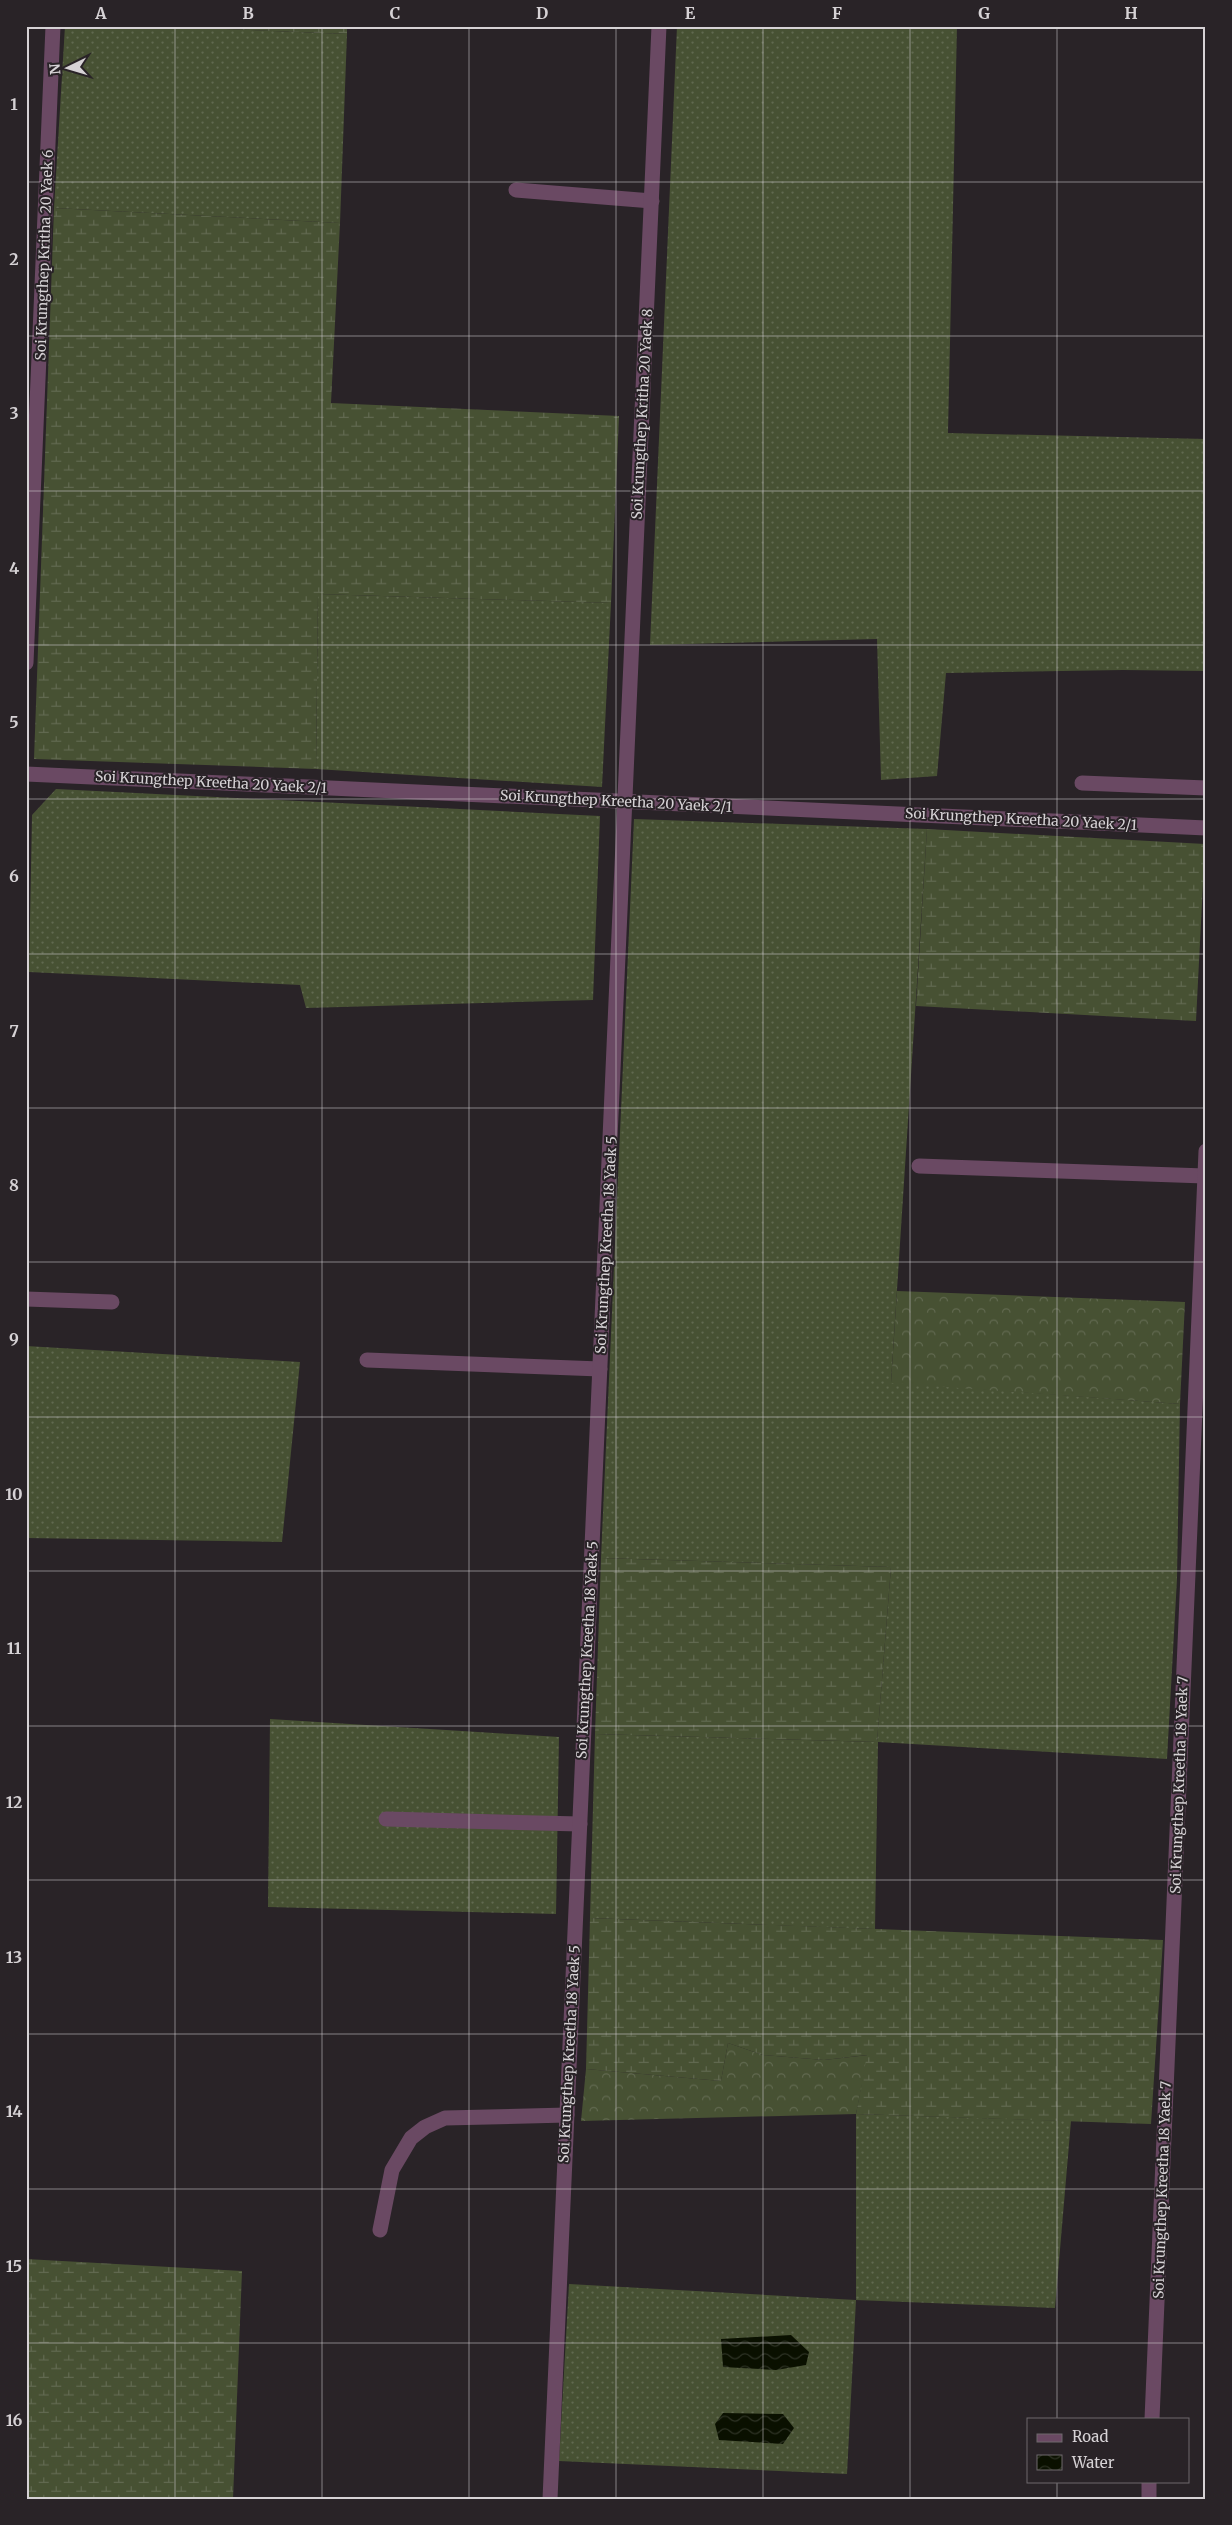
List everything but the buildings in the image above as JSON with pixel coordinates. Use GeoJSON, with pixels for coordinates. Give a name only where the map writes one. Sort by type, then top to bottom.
{"type":"FeatureCollection","features":[{"type":"Feature","properties":{"kind":"street","name":"Soi Krungthep Kritha 20 Yaek 6"},"geometry":{"type":"LineString","coordinates":[[26,663],[53,26]]}},
{"type":"Feature","properties":{"kind":"street","name":"Soi Krungthep Kritha 20 Yaek 8"},"geometry":{"type":"LineString","coordinates":[[625,801],[659,26]]}},
{"type":"Feature","properties":{"kind":"street"},"geometry":{"type":"LineString","coordinates":[[516,190],[652,201]]}},
{"type":"Feature","properties":{"kind":"street","name":"Soi Krungthep Kreetha 20 Yaek 2/1"},"geometry":{"type":"LineString","coordinates":[[26,774],[1206,828]]}},
{"type":"Feature","properties":{"kind":"street"},"geometry":{"type":"LineString","coordinates":[[1082,783],[1206,788]]}},
{"type":"Feature","properties":{"kind":"street","name":"Soi Krungthep Kreetha 18 Yaek 5"},"geometry":{"type":"LineString","coordinates":[[550,2499],[625,801]]}},
{"type":"Feature","properties":{"kind":"street","name":"Soi Krungthep Kreetha 18 Yaek 7"},"geometry":{"type":"LineString","coordinates":[[1152,2418],[1206,1151]]}},
{"type":"Feature","properties":{"kind":"street"},"geometry":{"type":"LineString","coordinates":[[919,1166],[1205,1176]]}},
{"type":"Feature","properties":{"kind":"street"},"geometry":{"type":"LineString","coordinates":[[26,1299],[112,1302]]}},
{"type":"Feature","properties":{"kind":"street"},"geometry":{"type":"LineString","coordinates":[[367,1360],[600,1369]]}},
{"type":"Feature","properties":{"kind":"street"},"geometry":{"type":"LineString","coordinates":[[386,1819],[580,1824]]}},
{"type":"Feature","properties":{"kind":"street"},"geometry":{"type":"LineString","coordinates":[[380,2230],[392,2170],[411,2138],[425,2127],[446,2118],[567,2115]]}},
{"type":"Feature","properties":{"kind":"street"},"geometry":{"type":"LineString","coordinates":[[1149,2482],[1149,2499]]}},
{"type":"Feature","properties":{"kind":"green space"},"geometry":{"type":"Polygon","coordinates":[[[65,26],[153,26],[347,34],[340,223],[54,208],[65,26]]]}},
{"type":"Feature","properties":{"kind":"green space"},"geometry":{"type":"Polygon","coordinates":[[[153,26],[347,26],[347,34],[153,26]]]}},
{"type":"Feature","properties":{"kind":"green space"},"geometry":{"type":"Polygon","coordinates":[[[677,26],[957,26],[948,433],[1206,439],[1206,671],[1123,670],[946,673],[937,776],[881,780],[877,639],[650,645],[677,26]]]}},
{"type":"Feature","properties":{"kind":"green space"},"geometry":{"type":"Polygon","coordinates":[[[54,208],[340,223],[331,403],[619,416],[611,603],[318,594],[316,769],[34,759],[54,208]]]}},
{"type":"Feature","properties":{"kind":"green space"},"geometry":{"type":"Polygon","coordinates":[[[318,594],[611,603],[602,787],[316,769],[318,594]]]}},
{"type":"Feature","properties":{"kind":"green space"},"geometry":{"type":"Polygon","coordinates":[[[56,789],[600,816],[593,1000],[306,1008],[300,985],[29,972],[32,815],[56,789]]]}},
{"type":"Feature","properties":{"kind":"green space"},"geometry":{"type":"Polygon","coordinates":[[[634,819],[927,829],[891,1382],[1180,1404],[1177,1579],[1167,1759],[878,1742],[875,1929],[590,1918],[595,1734],[877,1742],[891,1567],[601,1558],[634,819]]]}},
{"type":"Feature","properties":{"kind":"green space"},"geometry":{"type":"Polygon","coordinates":[[[927,829],[1205,844],[1196,1021],[916,1006],[927,829]]]}},
{"type":"Feature","properties":{"kind":"green space"},"geometry":{"type":"Polygon","coordinates":[[[897,1291],[1185,1302],[1180,1404],[891,1383],[897,1291]]]}},
{"type":"Feature","properties":{"kind":"green space"},"geometry":{"type":"Polygon","coordinates":[[[26,1346],[300,1362],[282,1542],[26,1538],[26,1346]]]}},
{"type":"Feature","properties":{"kind":"green space"},"geometry":{"type":"Polygon","coordinates":[[[601,1558],[891,1567],[877,1742],[595,1734],[601,1558]]]}},
{"type":"Feature","properties":{"kind":"green space"},"geometry":{"type":"Polygon","coordinates":[[[270,1719],[559,1737],[556,1914],[268,1907],[270,1719]]]}},
{"type":"Feature","properties":{"kind":"green space"},"geometry":{"type":"Polygon","coordinates":[[[590,1918],[1163,1940],[1151,2124],[856,2114],[867,2055],[824,2060],[763,2055],[728,2043],[721,2081],[586,2069],[590,1918]]]}},
{"type":"Feature","properties":{"kind":"green space"},"geometry":{"type":"Polygon","coordinates":[[[728,2043],[763,2055],[824,2060],[868,2055],[856,2114],[581,2121],[586,2069],[721,2081],[728,2043]]]}},
{"type":"Feature","properties":{"kind":"green space"},"geometry":{"type":"Polygon","coordinates":[[[856,2114],[1071,2121],[1055,2308],[856,2300],[856,2114]]]}},
{"type":"Feature","properties":{"kind":"green space"},"geometry":{"type":"Polygon","coordinates":[[[26,2259],[242,2271],[233,2499],[26,2499],[26,2259]]]}},
{"type":"Feature","properties":{"kind":"green space"},"geometry":{"type":"Polygon","coordinates":[[[569,2284],[856,2300],[847,2474],[559,2461],[569,2284]]]}},
{"type":"Feature","properties":{"kind":"water"},"geometry":{"type":"Polygon","coordinates":[[[791,2335],[809,2352],[806,2365],[776,2370],[723,2367],[721,2339],[791,2335]]]}},
{"type":"Feature","properties":{"kind":"water"},"geometry":{"type":"Polygon","coordinates":[[[723,2413],[783,2414],[794,2428],[783,2444],[719,2440],[715,2424],[723,2413]]]}}]}
